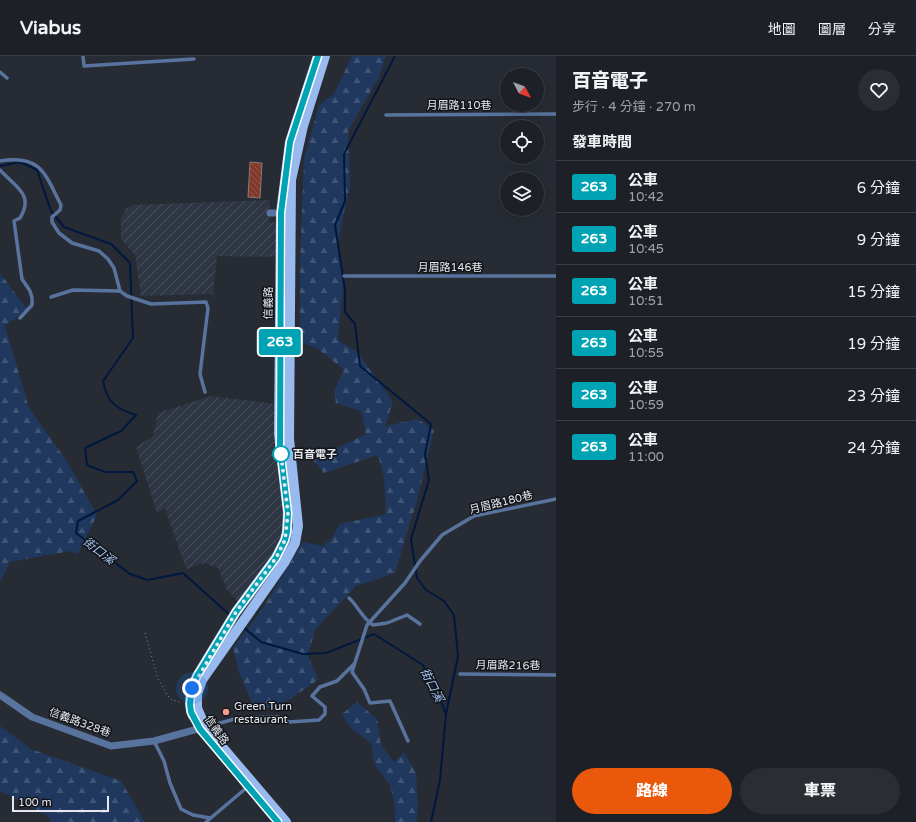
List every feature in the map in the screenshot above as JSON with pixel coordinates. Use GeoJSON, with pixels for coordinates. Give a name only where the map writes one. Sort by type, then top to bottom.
{"type":"FeatureCollection","features":[{"type":"Feature","properties":{"kind":"main road","name":"信義路"},"geometry":{"type":"LineString","coordinates":[[202,728],[197,708],[197,694],[202,680],[224,642],[236,612],[276,558],[285,540],[288,513],[280,447],[286,213],[290,142],[318,56]]}},
{"type":"Feature","properties":{"kind":"main road","name":"信義路"},"geometry":{"type":"LineString","coordinates":[[278,822],[250,785],[202,728],[191,712],[190,704],[192,688],[197,676],[244,619],[284,563],[295,543],[298,526],[290,451],[286,213],[298,146],[314,88],[325,56]]}},
{"type":"Feature","properties":{"kind":"main road"},"geometry":{"type":"LineString","coordinates":[[280,447],[290,451]]}},
{"type":"Feature","properties":{"kind":"main road","name":"信義路"},"geometry":{"type":"LineString","coordinates":[[250,785],[286,822]]}},
{"type":"Feature","properties":{"kind":"street"},"geometry":{"type":"LineString","coordinates":[[270,213],[286,213]]}},
{"type":"Feature","properties":{"kind":"street","name":"信義路328巷"},"geometry":{"type":"LineString","coordinates":[[0,694],[32,716],[111,746],[154,741],[202,728]]}},
{"type":"Feature","properties":{"kind":"lane"},"geometry":{"type":"LineString","coordinates":[[83,56],[84,66],[194,59]]}},
{"type":"Feature","properties":{"kind":"lane"},"geometry":{"type":"LineString","coordinates":[[0,72],[7,78]]}},
{"type":"Feature","properties":{"kind":"lane","name":"月眉路110巷"},"geometry":{"type":"LineString","coordinates":[[386,115],[556,114]]}},
{"type":"Feature","properties":{"kind":"lane"},"geometry":{"type":"LineString","coordinates":[[0,161],[17,158],[25,160],[42,170],[61,205],[57,214],[52,217],[52,222],[58,233],[77,245],[99,251],[108,259],[114,268],[120,291]]}},
{"type":"Feature","properties":{"kind":"lane"},"geometry":{"type":"LineString","coordinates":[[0,170],[22,190],[25,205],[24,211],[20,218],[14,221],[22,279],[30,291],[32,305],[20,318]]}},
{"type":"Feature","properties":{"kind":"lane","name":"月眉路146巷"},"geometry":{"type":"LineString","coordinates":[[344,276],[556,276]]}},
{"type":"Feature","properties":{"kind":"lane"},"geometry":{"type":"LineString","coordinates":[[51,298],[72,290],[120,291],[127,296],[151,304],[206,302],[208,308],[200,374],[205,392]]}},
{"type":"Feature","properties":{"kind":"lane","name":"月眉路180巷"},"geometry":{"type":"LineString","coordinates":[[369,622],[405,583],[442,535],[468,519],[556,499]]}},
{"type":"Feature","properties":{"kind":"lane"},"geometry":{"type":"LineString","coordinates":[[349,598],[373,625],[387,623],[407,615],[420,624]]}},
{"type":"Feature","properties":{"kind":"lane"},"geometry":{"type":"LineString","coordinates":[[369,622],[352,672],[364,689],[370,703],[390,701],[408,741]]}},
{"type":"Feature","properties":{"kind":"lane"},"geometry":{"type":"LineString","coordinates":[[202,728],[238,718],[279,717],[289,722],[319,720],[325,714],[325,707],[312,696],[320,687],[337,681],[354,664]]}},
{"type":"Feature","properties":{"kind":"lane","name":"月眉路216巷"},"geometry":{"type":"LineString","coordinates":[[460,674],[556,675]]}},
{"type":"Feature","properties":{"kind":"lane"},"geometry":{"type":"LineString","coordinates":[[154,741],[164,761],[170,783],[181,809],[193,815],[210,818]]}},
{"type":"Feature","properties":{"kind":"lane"},"geometry":{"type":"LineString","coordinates":[[206,822],[250,785]]}},
{"type":"Feature","properties":{"kind":"path"},"geometry":{"type":"LineString","coordinates":[[145,633],[158,680],[170,699],[190,704]]}},
{"type":"Feature","properties":{"kind":"shaded area"},"geometry":{"type":"Polygon","coordinates":[[[270,200],[269,222],[279,223],[279,257],[217,256],[213,294],[141,296],[135,255],[121,239],[121,219],[126,209],[133,205],[270,200]]]}},
{"type":"Feature","properties":{"kind":"shaded area"},"geometry":{"type":"Polygon","coordinates":[[[211,396],[277,404],[285,529],[281,547],[241,605],[227,590],[218,568],[204,563],[186,569],[165,508],[157,513],[136,447],[153,436],[158,413],[211,396]]]}},
{"type":"Feature","properties":{"kind":"green space"},"geometry":{"type":"Polygon","coordinates":[[[352,56],[386,56],[379,77],[348,131],[350,185],[337,246],[344,276],[338,340],[358,353],[393,402],[385,426],[418,419],[434,430],[418,497],[395,573],[356,586],[315,630],[308,655],[318,680],[281,705],[255,711],[239,672],[233,648],[263,608],[303,542],[323,546],[331,539],[340,524],[386,514],[384,477],[378,455],[324,473],[313,460],[366,434],[361,411],[336,403],[334,391],[344,370],[318,349],[300,342],[300,265],[304,159],[319,105],[334,94],[352,56]]]}},
{"type":"Feature","properties":{"kind":"green space"},"geometry":{"type":"Polygon","coordinates":[[[0,273],[27,309],[5,326],[29,408],[66,460],[97,515],[78,554],[70,551],[10,562],[0,582],[0,273]]]}},
{"type":"Feature","properties":{"kind":"green space"},"geometry":{"type":"Polygon","coordinates":[[[357,702],[377,719],[381,745],[394,762],[404,752],[416,773],[418,809],[416,822],[395,822],[395,805],[390,785],[374,764],[371,743],[352,729],[342,714],[357,702]]]}},
{"type":"Feature","properties":{"kind":"green space"},"geometry":{"type":"Polygon","coordinates":[[[0,726],[31,749],[121,781],[145,822],[52,822],[48,816],[0,791],[0,726]]]}},
{"type":"Feature","properties":{"kind":"building"},"geometry":{"type":"Polygon","coordinates":[[[250,162],[262,163],[260,198],[248,197],[250,162]]]}},
{"type":"Feature","properties":{"kind":"waterway"},"geometry":{"type":"LineString","coordinates":[[395,56],[344,154],[345,201],[335,225],[345,290],[345,312],[355,324],[360,366],[431,424],[425,454],[429,480],[411,539],[417,578],[426,590],[444,601],[454,615],[458,656],[446,714]]}},
{"type":"Feature","properties":{"kind":"waterway","name":"街口溪"},"geometry":{"type":"LineString","coordinates":[[0,166],[20,162],[37,170],[51,211],[64,227],[111,244],[130,263],[133,338],[103,381],[107,394],[114,404],[123,410],[136,415],[121,431],[85,448],[87,465],[105,472],[133,472],[137,481],[118,500],[78,521],[76,533],[130,574],[148,580],[183,573],[231,616]]}},
{"type":"Feature","properties":{"kind":"waterway","name":"街口溪"},"geometry":{"type":"LineString","coordinates":[[243,627],[261,642],[303,654],[326,653],[374,634],[423,665],[438,693],[446,714],[440,780],[431,822]]}},
{"type":"Feature","properties":{"kind":"bus line","name":"263"},"geometry":{"type":"LineString","coordinates":[[278,822],[206,739],[191,712],[190,704],[192,688],[197,676],[221,639],[236,612],[276,558],[285,540],[287,532],[288,513],[280,447],[279,387],[281,213],[285,171],[290,142],[299,107],[318,56]]}},
{"type":"Feature","properties":{"kind":"place","name":"百音電子"},"geometry":{"type":"Point","coordinates":[281,454]}},
{"type":"Feature","properties":{"kind":"place","name":"Green Turn restaurant"},"geometry":{"type":"Point","coordinates":[226,712]}},
{"type":"Feature","properties":{"kind":"route"},"geometry":{"type":"LineString","coordinates":[[192,688],[197,676],[221,639],[236,612],[276,558],[285,540],[288,513],[281,454]]}}]}
